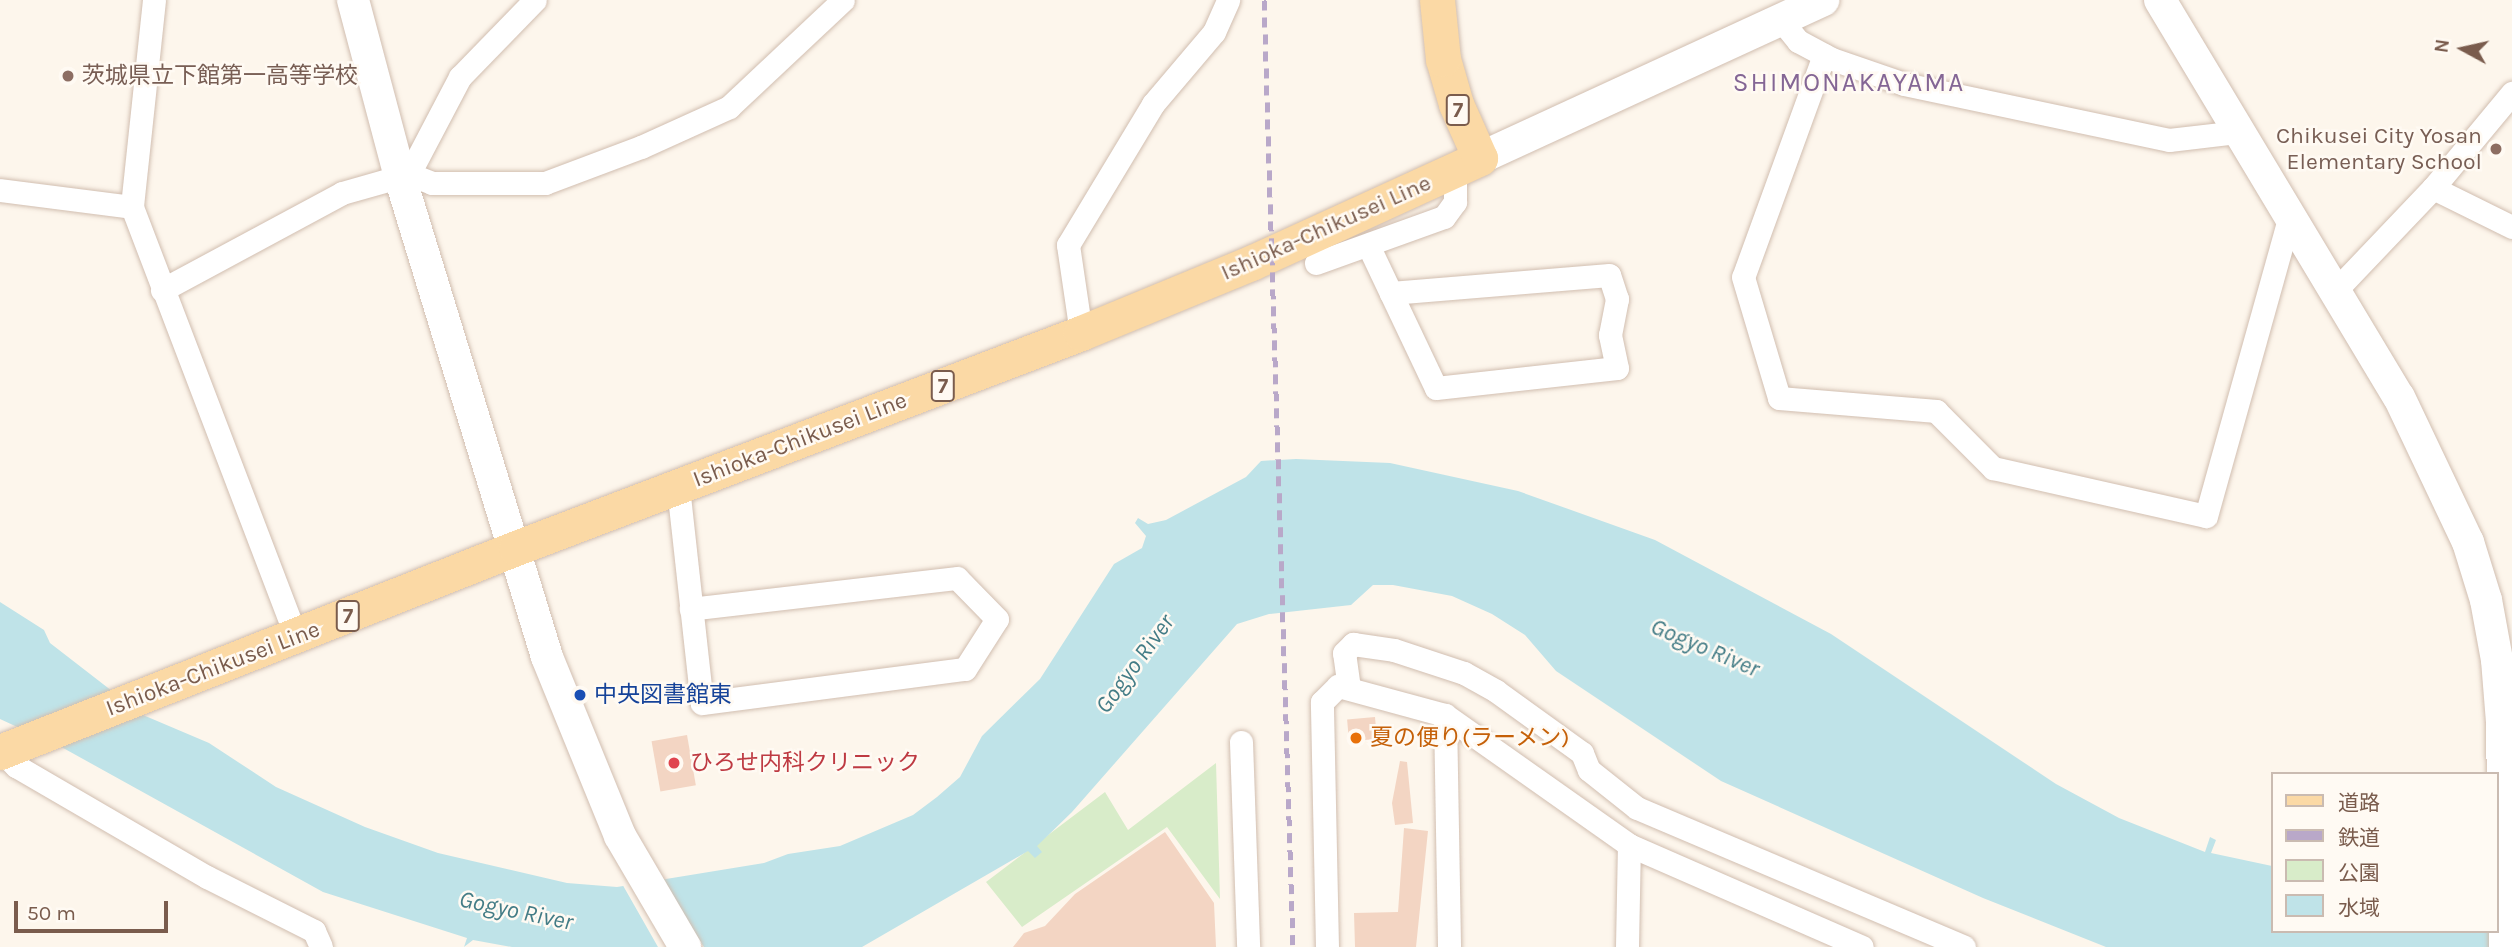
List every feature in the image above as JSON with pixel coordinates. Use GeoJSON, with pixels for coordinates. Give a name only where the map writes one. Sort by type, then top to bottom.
{"type":"FeatureCollection","features":[{"type":"Feature","properties":{"kind":"main road","name":"7"},"geometry":{"type":"LineString","coordinates":[[1437,0],[1446,70],[1467,164]]}},
{"type":"Feature","properties":{"kind":"main road","name":"Ishioka-Chikusei Line"},"geometry":{"type":"LineString","coordinates":[[2,750],[516,548],[1081,333],[1273,253],[1467,164]]}},
{"type":"Feature","properties":{"kind":"street"},"geometry":{"type":"LineString","coordinates":[[154,0],[132,207],[296,636]]}},
{"type":"Feature","properties":{"kind":"street"},"geometry":{"type":"LineString","coordinates":[[353,0],[556,680],[626,846],[685,947]]}},
{"type":"Feature","properties":{"kind":"street"},"geometry":{"type":"LineString","coordinates":[[405,175],[460,77],[535,0]]}},
{"type":"Feature","properties":{"kind":"street"},"geometry":{"type":"LineString","coordinates":[[162,290],[342,193],[405,175],[432,183],[511,185],[568,177],[729,107],[843,0]]}},
{"type":"Feature","properties":{"kind":"street"},"geometry":{"type":"LineString","coordinates":[[1081,333],[1068,245],[1153,104],[1214,32],[1228,0]]}},
{"type":"Feature","properties":{"kind":"street"},"geometry":{"type":"LineString","coordinates":[[2160,0],[2333,293],[2399,397],[2430,456],[2468,542],[2483,589],[2497,660],[2507,853],[2505,947]]}},
{"type":"Feature","properties":{"kind":"street"},"geometry":{"type":"LineString","coordinates":[[1315,263],[1444,217],[1455,202],[1467,164],[1799,8],[1798,41],[1824,55],[1904,84],[2169,139],[2237,132]]}},
{"type":"Feature","properties":{"kind":"street"},"geometry":{"type":"LineString","coordinates":[[1824,55],[1743,278],[1779,398],[1936,411],[1993,468],[2206,516],[2289,218]]}},
{"type":"Feature","properties":{"kind":"street"},"geometry":{"type":"LineString","coordinates":[[2333,293],[2433,188],[2512,93]]}},
{"type":"Feature","properties":{"kind":"street"},"geometry":{"type":"LineString","coordinates":[[2433,188],[2512,227]]}},
{"type":"Feature","properties":{"kind":"street"},"geometry":{"type":"LineString","coordinates":[[0,190],[132,207]]}},
{"type":"Feature","properties":{"kind":"street"},"geometry":{"type":"LineString","coordinates":[[1368,244],[1391,293],[1436,388],[1617,368],[1610,335],[1617,299],[1609,275],[1391,293]]}},
{"type":"Feature","properties":{"kind":"street"},"geometry":{"type":"LineString","coordinates":[[678,487],[691,609],[702,703],[965,668],[997,619],[957,578],[691,609]]}},
{"type":"Feature","properties":{"kind":"street"},"geometry":{"type":"LineString","coordinates":[[1349,688],[1344,653],[1353,644],[1394,650],[1464,673],[1496,691],[1582,753],[1588,770],[1634,805],[1964,947]]}},
{"type":"Feature","properties":{"kind":"street"},"geometry":{"type":"LineString","coordinates":[[1327,947],[1322,702],[1338,686],[1445,715],[1621,839],[1863,947]]}},
{"type":"Feature","properties":{"kind":"street"},"geometry":{"type":"LineString","coordinates":[[1445,715],[1450,947]]}},
{"type":"Feature","properties":{"kind":"street"},"geometry":{"type":"LineString","coordinates":[[1241,742],[1248,947]]}},
{"type":"Feature","properties":{"kind":"street"},"geometry":{"type":"LineString","coordinates":[[2,750],[16,766],[196,870],[314,931],[321,947]]}},
{"type":"Feature","properties":{"kind":"street"},"geometry":{"type":"LineString","coordinates":[[1627,947],[1621,839],[1634,805]]}},
{"type":"Feature","properties":{"kind":"green space"},"geometry":{"type":"Polygon","coordinates":[[[1216,763],[1220,899],[1167,827],[1022,927],[986,882],[1105,792],[1128,830],[1216,763]]]}},
{"type":"Feature","properties":{"kind":"water","name":"Gogyo River"},"geometry":{"type":"Polygon","coordinates":[[[1296,459],[1390,463],[1518,491],[1655,540],[1831,634],[2056,784],[2119,818],[2205,852],[2210,837],[2216,840],[2211,853],[2270,866],[2270,933],[2498,933],[2512,947],[2106,947],[1983,898],[1721,781],[1556,671],[1525,635],[1492,614],[1452,596],[1393,585],[1373,585],[1351,605],[1269,614],[1237,624],[1072,812],[1037,846],[1042,852],[1035,858],[1028,851],[862,947],[512,947],[473,940],[464,947],[467,938],[323,892],[65,749],[0,719],[0,602],[44,630],[50,643],[143,715],[209,743],[276,787],[365,827],[438,853],[567,883],[617,887],[764,863],[788,854],[840,846],[913,815],[937,797],[960,777],[982,736],[1040,679],[1114,564],[1142,548],[1146,536],[1135,523],[1138,518],[1148,524],[1166,520],[1246,477],[1261,461],[1296,459]]]}},
{"type":"Feature","properties":{"kind":"pier"},"geometry":{"type":"Polygon","coordinates":[[[662,876],[704,947],[658,947],[621,882],[662,876]]]}},
{"type":"Feature","properties":{"kind":"building"},"geometry":{"type":"Polygon","coordinates":[[[1375,717],[1377,739],[1349,741],[1347,719],[1375,717]]]}},
{"type":"Feature","properties":{"kind":"building","name":"ひろせ内科クリニック"},"geometry":{"type":"Polygon","coordinates":[[[687,735],[696,785],[660,791],[652,741],[687,735]]]}},
{"type":"Feature","properties":{"kind":"building"},"geometry":{"type":"Polygon","coordinates":[[[1400,761],[1407,762],[1413,823],[1395,825],[1392,803],[1400,761]]]}},
{"type":"Feature","properties":{"kind":"building"},"geometry":{"type":"Polygon","coordinates":[[[1404,828],[1428,831],[1416,947],[1355,947],[1354,913],[1398,912],[1404,828]]]}},
{"type":"Feature","properties":{"kind":"building"},"geometry":{"type":"Polygon","coordinates":[[[1165,832],[1214,903],[1216,947],[1013,947],[1024,933],[1045,926],[1075,894],[1165,832]]]}},
{"type":"Feature","properties":{"kind":"railway"},"geometry":{"type":"LineString","coordinates":[[1264,0],[1293,947]]}},
{"type":"Feature","properties":{"kind":"place","name":"茨城県立下館第一高等学校"},"geometry":{"type":"Point","coordinates":[68,76]}},
{"type":"Feature","properties":{"kind":"place","name":"Chikusei City Yosan Elementary School"},"geometry":{"type":"Point","coordinates":[2496,149]}},
{"type":"Feature","properties":{"kind":"place","name":"中央図書館東"},"geometry":{"type":"Point","coordinates":[580,695]}},
{"type":"Feature","properties":{"kind":"place","name":"夏の便り(ラーメン)"},"geometry":{"type":"Point","coordinates":[1356,738]}},
{"type":"Feature","properties":{"kind":"place","name":"ひろせ内科クリニック"},"geometry":{"type":"Point","coordinates":[674,763]}},
{"type":"Feature","properties":{"kind":"district","name":"SHIMONAKAYAMA"},"geometry":{"type":"Point","coordinates":[1849,83]}}]}
